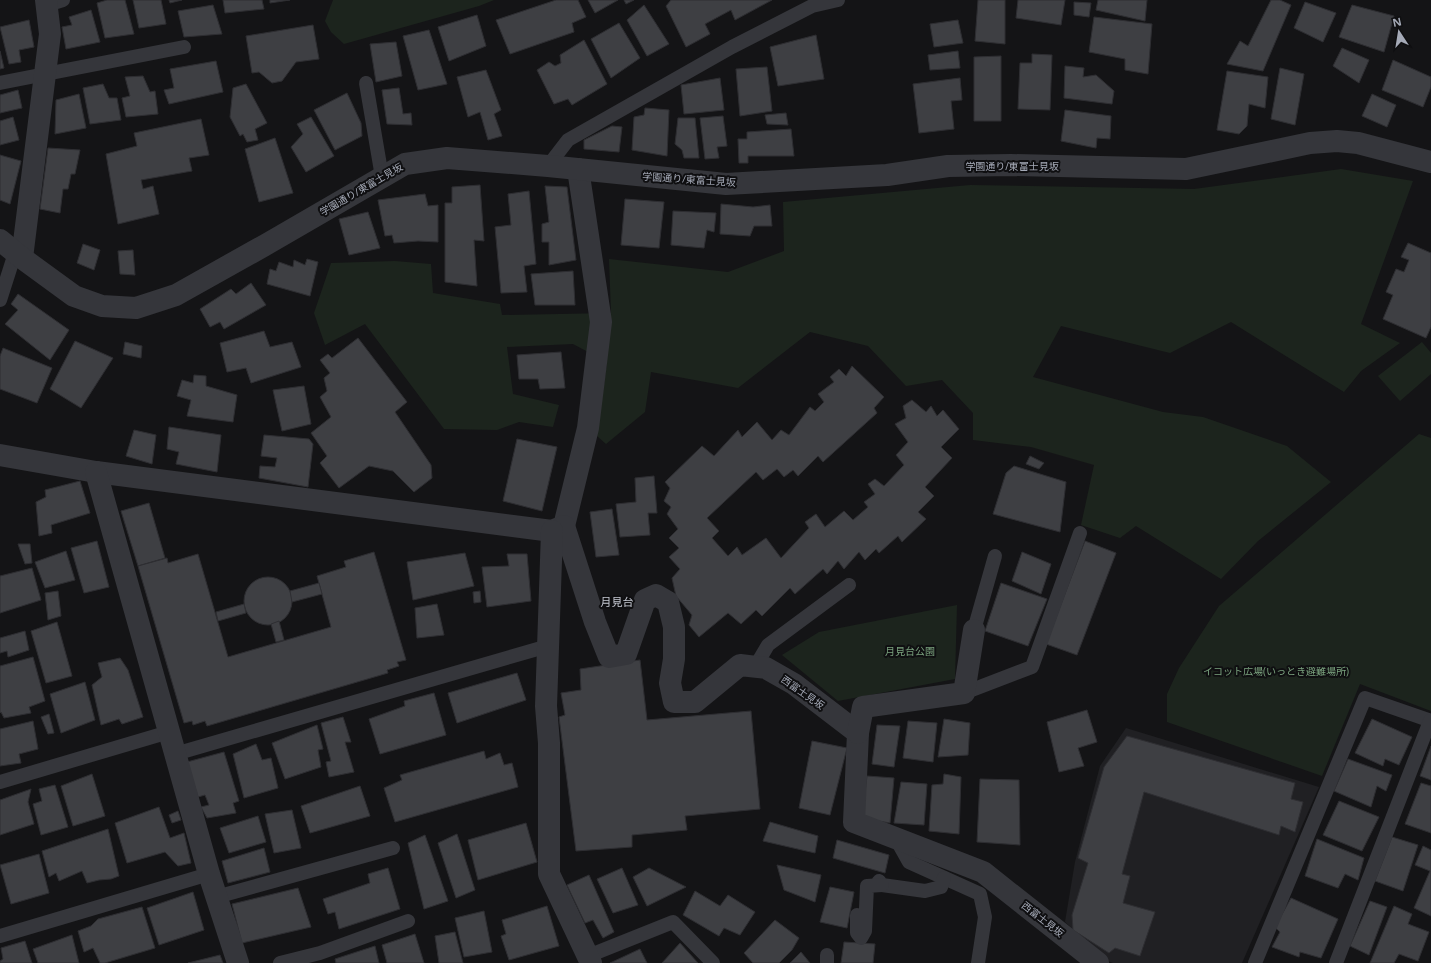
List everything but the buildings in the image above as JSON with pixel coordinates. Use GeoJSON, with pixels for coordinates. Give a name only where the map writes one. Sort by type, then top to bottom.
{"type":"FeatureCollection","features":[{"type":"Feature","properties":{"kind":"street"},"geometry":{"type":"LineString","coordinates":[[13,250],[45,74],[52,2]]}},
{"type":"Feature","properties":{"kind":"street","name":"学園通り/東富士見坂"},"geometry":{"type":"LineString","coordinates":[[13,250],[74,296],[102,306],[136,308],[176,295],[405,164],[448,158],[548,166],[726,184],[887,175],[948,166],[1011,165],[1186,169],[1310,144],[1337,141],[1358,143],[1431,162]]}},
{"type":"Feature","properties":{"kind":"street"},"geometry":{"type":"LineString","coordinates":[[578,170],[601,322],[588,428],[558,528],[548,646],[546,706],[549,743],[549,874],[590,960]]}},
{"type":"Feature","properties":{"kind":"street"},"geometry":{"type":"LineString","coordinates":[[0,455],[96,472],[558,528]]}},
{"type":"Feature","properties":{"kind":"street"},"geometry":{"type":"LineString","coordinates":[[96,472],[208,874],[238,963]]}},
{"type":"Feature","properties":{"kind":"street","name":"西富士見坂"},"geometry":{"type":"LineString","coordinates":[[558,528],[608,658],[626,654],[645,600],[656,595],[668,602],[674,627],[674,659],[670,683],[674,702],[695,702],[740,665],[766,668],[794,684],[858,733],[854,822],[983,872],[1095,962]]}},
{"type":"Feature","properties":{"kind":"street"},"geometry":{"type":"LineString","coordinates":[[858,733],[863,707],[964,694],[974,630]]}},
{"type":"Feature","properties":{"kind":"lane"},"geometry":{"type":"LineString","coordinates":[[548,166],[568,140],[732,47],[812,6],[838,0]]}},
{"type":"Feature","properties":{"kind":"lane"},"geometry":{"type":"LineString","coordinates":[[0,83],[184,47]]}},
{"type":"Feature","properties":{"kind":"lane"},"geometry":{"type":"LineString","coordinates":[[366,83],[382,177]]}},
{"type":"Feature","properties":{"kind":"lane"},"geometry":{"type":"LineString","coordinates":[[0,300],[13,250]]}},
{"type":"Feature","properties":{"kind":"lane"},"geometry":{"type":"LineString","coordinates":[[964,694],[1032,667],[1080,533]]}},
{"type":"Feature","properties":{"kind":"lane"},"geometry":{"type":"LineString","coordinates":[[974,630],[995,556]]}},
{"type":"Feature","properties":{"kind":"lane"},"geometry":{"type":"LineString","coordinates":[[755,667],[768,645],[849,585]]}},
{"type":"Feature","properties":{"kind":"lane"},"geometry":{"type":"LineString","coordinates":[[175,754],[548,646]]}},
{"type":"Feature","properties":{"kind":"lane"},"geometry":{"type":"LineString","coordinates":[[1255,963],[1365,698],[1430,721],[1336,963]]}},
{"type":"Feature","properties":{"kind":"lane"},"geometry":{"type":"LineString","coordinates":[[0,782],[169,732]]}},
{"type":"Feature","properties":{"kind":"lane"},"geometry":{"type":"LineString","coordinates":[[894,837],[909,862],[980,894],[985,917],[978,963]]}},
{"type":"Feature","properties":{"kind":"lane"},"geometry":{"type":"LineString","coordinates":[[216,897],[393,848]]}},
{"type":"Feature","properties":{"kind":"lane"},"geometry":{"type":"LineString","coordinates":[[0,936],[208,874]]}},
{"type":"Feature","properties":{"kind":"lane"},"geometry":{"type":"LineString","coordinates":[[857,915],[858,933],[861,938],[865,931],[867,886],[881,883],[925,891],[941,886],[944,878]]}},
{"type":"Feature","properties":{"kind":"lane"},"geometry":{"type":"LineString","coordinates":[[280,963],[320,953],[408,921]]}},
{"type":"Feature","properties":{"kind":"lane"},"geometry":{"type":"LineString","coordinates":[[590,960],[673,922],[713,963]]}},
{"type":"Feature","properties":{"kind":"shaded area"},"geometry":{"type":"Polygon","coordinates":[[[1126,728],[1319,787],[1242,963],[1113,963],[1108,961],[1065,922],[1075,862],[1100,766],[1126,728]]]}},
{"type":"Feature","properties":{"kind":"green space"},"geometry":{"type":"Polygon","coordinates":[[[333,0],[494,0],[479,6],[344,44],[331,32],[325,21],[333,0]]]}},
{"type":"Feature","properties":{"kind":"green space"},"geometry":{"type":"Polygon","coordinates":[[[1341,169],[1413,181],[1361,324],[1400,343],[1361,371],[1344,392],[1231,322],[1170,353],[1061,326],[1033,377],[1163,412],[1203,417],[1287,446],[1331,482],[1258,541],[1221,579],[1136,526],[1120,538],[1081,525],[1094,465],[1031,447],[973,440],[973,413],[942,380],[906,386],[868,346],[810,332],[738,388],[651,372],[645,412],[606,444],[597,436],[607,362],[573,344],[507,347],[513,394],[559,405],[553,427],[519,422],[497,430],[444,429],[365,324],[325,345],[314,313],[331,263],[395,261],[431,264],[433,293],[500,304],[502,315],[611,313],[609,259],[728,272],[784,251],[783,202],[970,185],[1194,189],[1341,169]]]}},
{"type":"Feature","properties":{"kind":"green space"},"geometry":{"type":"Polygon","coordinates":[[[1422,342],[1431,353],[1431,374],[1400,401],[1378,376],[1422,342]]]}},
{"type":"Feature","properties":{"kind":"green space","name":"イコット広場(いっとき避難場所)"},"geometry":{"type":"Polygon","coordinates":[[[1419,434],[1431,438],[1431,711],[1360,684],[1322,776],[1167,722],[1167,694],[1179,668],[1219,606],[1419,434]]]}},
{"type":"Feature","properties":{"kind":"green space","name":"月見台公園"},"geometry":{"type":"Polygon","coordinates":[[[957,605],[955,679],[838,701],[782,655],[819,632],[957,605]]]}},
{"type":"Feature","properties":{"kind":"district","name":"月見台"},"geometry":{"type":"Point","coordinates":[617,601]}}]}
